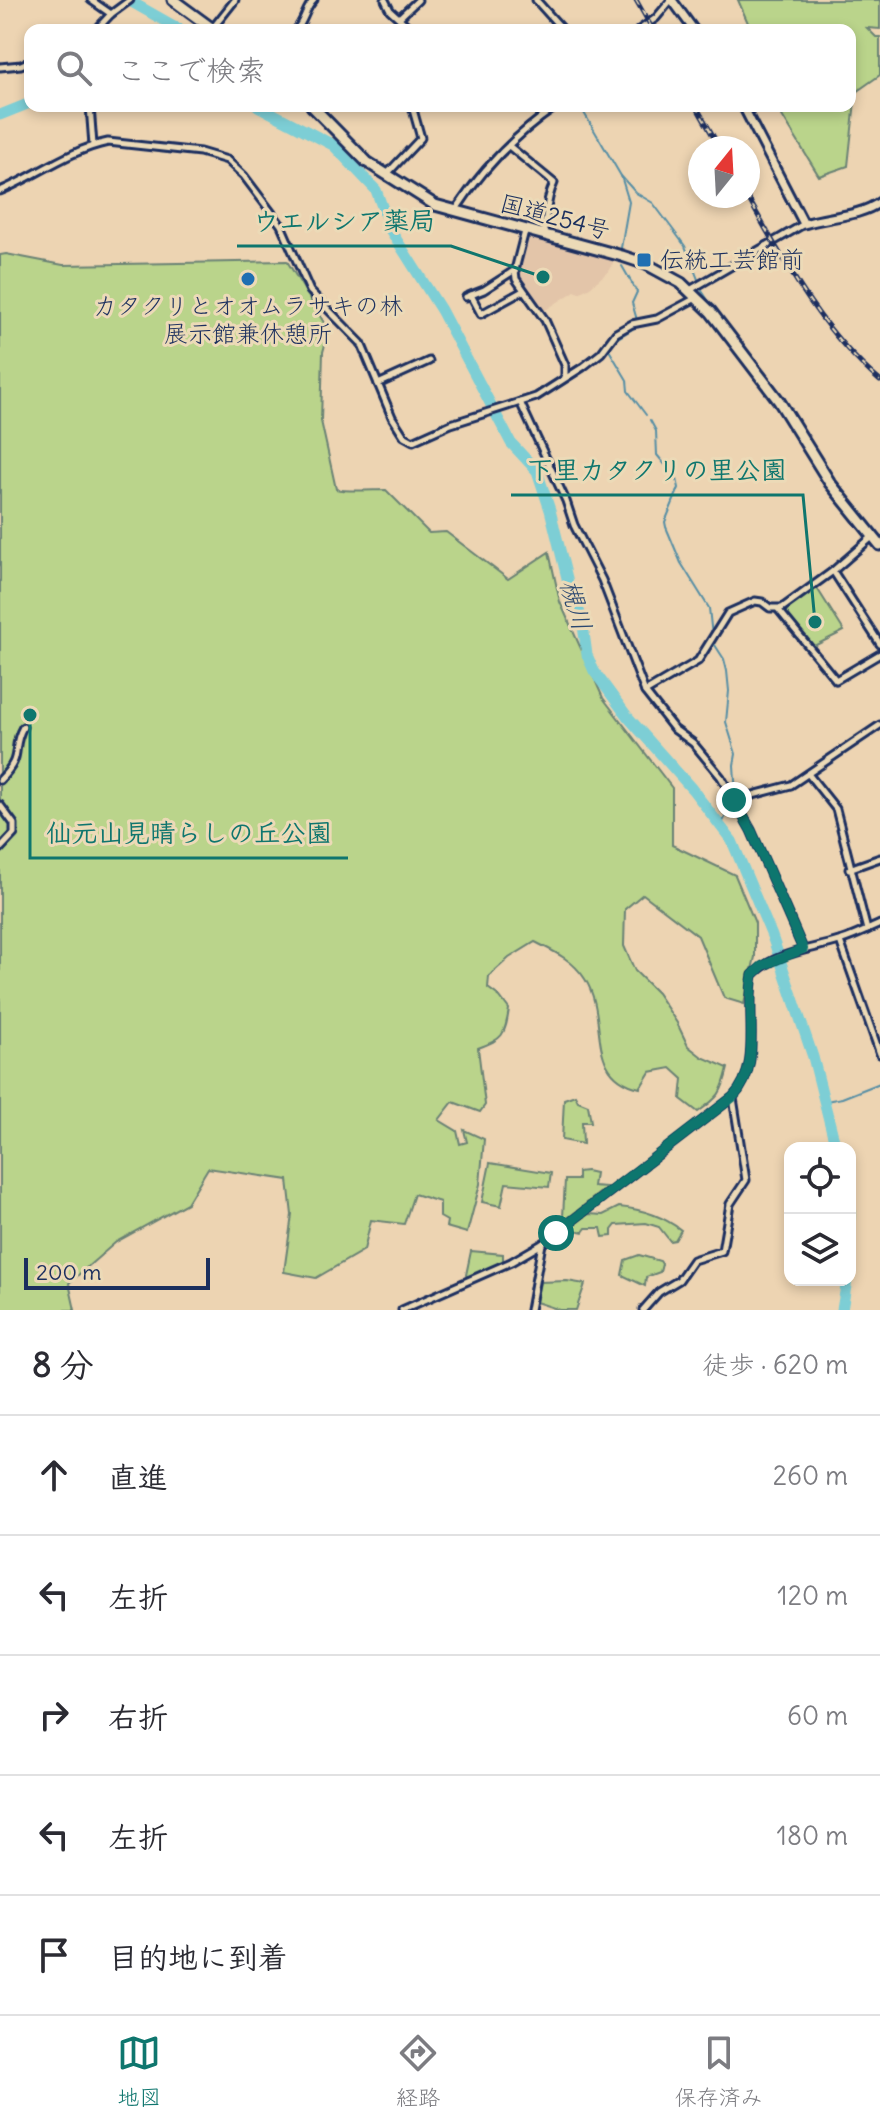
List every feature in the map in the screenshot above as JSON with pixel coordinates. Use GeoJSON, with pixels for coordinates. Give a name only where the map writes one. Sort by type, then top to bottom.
{"type":"FeatureCollection","features":[{"type":"Feature","properties":{"kind":"highway"},"geometry":{"type":"LineString","coordinates":[[173,0],[206,24]]}},
{"type":"Feature","properties":{"kind":"highway","name":"国道254号"},"geometry":{"type":"LineString","coordinates":[[318,112],[385,176],[414,194],[455,212],[646,264],[694,294],[756,369],[830,483],[876,541]]}},
{"type":"Feature","properties":{"kind":"street"},"geometry":{"type":"LineString","coordinates":[[91,0],[113,12]]}},
{"type":"Feature","properties":{"kind":"street"},"geometry":{"type":"LineString","coordinates":[[102,24],[130,0]]}},
{"type":"Feature","properties":{"kind":"street"},"geometry":{"type":"LineString","coordinates":[[217,24],[235,0]]}},
{"type":"Feature","properties":{"kind":"street"},"geometry":{"type":"LineString","coordinates":[[302,24],[314,0]]}},
{"type":"Feature","properties":{"kind":"street"},"geometry":{"type":"LineString","coordinates":[[385,0],[390,10],[406,24]]}},
{"type":"Feature","properties":{"kind":"street"},"geometry":{"type":"LineString","coordinates":[[400,17],[418,0]]}},
{"type":"Feature","properties":{"kind":"street"},"geometry":{"type":"LineString","coordinates":[[536,0],[558,24]]}},
{"type":"Feature","properties":{"kind":"street"},"geometry":{"type":"LineString","coordinates":[[648,24],[671,0],[689,24]]}},
{"type":"Feature","properties":{"kind":"street"},"geometry":{"type":"LineString","coordinates":[[0,67],[24,64]]}},
{"type":"Feature","properties":{"kind":"street"},"geometry":{"type":"LineString","coordinates":[[90,112],[93,145]]}},
{"type":"Feature","properties":{"kind":"street"},"geometry":{"type":"LineString","coordinates":[[385,176],[421,138],[414,112]]}},
{"type":"Feature","properties":{"kind":"street"},"geometry":{"type":"LineString","coordinates":[[455,212],[476,178],[548,112]]}},
{"type":"Feature","properties":{"kind":"street"},"geometry":{"type":"LineString","coordinates":[[746,112],[804,224]]}},
{"type":"Feature","properties":{"kind":"street"},"geometry":{"type":"LineString","coordinates":[[0,191],[93,145],[108,142],[200,152],[227,160],[244,176],[281,225],[310,291],[361,343],[392,417],[408,440],[416,441],[548,390],[601,353],[616,333],[632,324],[657,319],[804,224],[830,216],[862,212],[880,202]]}},
{"type":"Feature","properties":{"kind":"street"},"geometry":{"type":"LineString","coordinates":[[509,146],[554,183],[545,201],[547,216],[543,235]]}},
{"type":"Feature","properties":{"kind":"street"},"geometry":{"type":"LineString","coordinates":[[525,230],[515,270],[523,291],[545,320],[565,365],[565,377]]}},
{"type":"Feature","properties":{"kind":"street"},"geometry":{"type":"LineString","coordinates":[[515,270],[469,296],[481,314],[523,291]]}},
{"type":"Feature","properties":{"kind":"street"},"geometry":{"type":"LineString","coordinates":[[378,384],[429,361]]}},
{"type":"Feature","properties":{"kind":"street"},"geometry":{"type":"LineString","coordinates":[[520,402],[574,525],[602,580],[645,692],[674,729],[693,743],[712,765],[734,800],[751,830],[801,950]]}},
{"type":"Feature","properties":{"kind":"street"},"geometry":{"type":"LineString","coordinates":[[778,609],[876,541]]}},
{"type":"Feature","properties":{"kind":"street"},"geometry":{"type":"LineString","coordinates":[[833,571],[880,644]]}},
{"type":"Feature","properties":{"kind":"street"},"geometry":{"type":"LineString","coordinates":[[645,692],[698,661],[728,613],[755,601],[778,609],[836,680],[880,654]]}},
{"type":"Feature","properties":{"kind":"street"},"geometry":{"type":"LineString","coordinates":[[734,800],[791,785],[880,725]]}},
{"type":"Feature","properties":{"kind":"street"},"geometry":{"type":"LineString","coordinates":[[0,780],[16,763],[18,735],[23,727]]}},
{"type":"Feature","properties":{"kind":"street"},"geometry":{"type":"LineString","coordinates":[[809,775],[836,809],[867,930]]}},
{"type":"Feature","properties":{"kind":"street"},"geometry":{"type":"LineString","coordinates":[[0,805],[14,824],[14,834],[0,849]]}},
{"type":"Feature","properties":{"kind":"street"},"geometry":{"type":"LineString","coordinates":[[849,869],[880,858]]}},
{"type":"Feature","properties":{"kind":"street"},"geometry":{"type":"LineString","coordinates":[[402,1310],[511,1262],[542,1244],[733,1097],[742,1087],[749,1067],[753,975],[764,965],[801,950],[840,941],[880,924]]}},
{"type":"Feature","properties":{"kind":"street"},"geometry":{"type":"LineString","coordinates":[[840,941],[880,1054]]}},
{"type":"Feature","properties":{"kind":"street"},"geometry":{"type":"LineString","coordinates":[[643,1310],[659,1292],[679,1280],[693,1260],[722,1251],[730,1204],[746,1180],[733,1097]]}},
{"type":"Feature","properties":{"kind":"street"},"geometry":{"type":"LineString","coordinates":[[530,1310],[542,1244]]}},
{"type":"Feature","properties":{"kind":"shaded area"},"geometry":{"type":"Polygon","coordinates":[[[529,236],[615,259],[610,270],[590,287],[579,293],[575,291],[544,311],[526,294],[519,280],[529,236]]]}},
{"type":"Feature","properties":{"kind":"green space"},"geometry":{"type":"Polygon","coordinates":[[[738,0],[880,0],[880,29],[867,28],[880,37],[880,75],[856,92],[856,24],[748,24],[738,0]]]}},
{"type":"Feature","properties":{"kind":"green space"},"geometry":{"type":"Polygon","coordinates":[[[780,112],[854,112],[848,166],[819,176],[780,112]]]}},
{"type":"Feature","properties":{"kind":"green space"},"geometry":{"type":"Polygon","coordinates":[[[0,255],[63,265],[287,261],[329,331],[323,352],[321,421],[336,489],[386,490],[429,533],[446,532],[508,579],[549,552],[560,602],[603,698],[672,788],[672,845],[735,875],[755,923],[755,957],[744,1004],[724,998],[698,936],[643,894],[625,909],[624,946],[635,971],[657,993],[688,1046],[702,1057],[728,1068],[719,1094],[711,1102],[698,1112],[681,1099],[683,1079],[671,1068],[650,1072],[640,1088],[622,1081],[611,1071],[604,1058],[592,994],[585,979],[569,962],[535,942],[509,958],[489,976],[488,988],[509,1009],[501,1035],[478,1048],[485,1105],[480,1112],[453,1102],[439,1120],[457,1131],[460,1144],[467,1142],[464,1130],[484,1139],[480,1184],[467,1233],[446,1227],[447,1221],[440,1217],[440,1202],[414,1194],[404,1224],[371,1220],[364,1250],[316,1278],[284,1272],[292,1215],[288,1180],[208,1168],[187,1203],[116,1242],[69,1283],[75,1310],[0,1310],[0,255]]]}},
{"type":"Feature","properties":{"kind":"green space"},"geometry":{"type":"Polygon","coordinates":[[[815,585],[844,631],[812,647],[784,609],[815,585]]]}},
{"type":"Feature","properties":{"kind":"green space"},"geometry":{"type":"Polygon","coordinates":[[[575,1095],[578,1101],[588,1105],[591,1122],[582,1122],[583,1144],[562,1140],[564,1099],[575,1095]]]}},
{"type":"Feature","properties":{"kind":"green space"},"geometry":{"type":"Polygon","coordinates":[[[490,1163],[551,1173],[549,1187],[506,1183],[501,1206],[482,1202],[490,1163]]]}},
{"type":"Feature","properties":{"kind":"green space"},"geometry":{"type":"Polygon","coordinates":[[[578,1172],[595,1173],[593,1186],[607,1187],[568,1218],[563,1217],[565,1180],[578,1180],[578,1172]]]}},
{"type":"Feature","properties":{"kind":"green space"},"geometry":{"type":"Polygon","coordinates":[[[619,1207],[651,1214],[681,1230],[675,1240],[670,1241],[659,1227],[646,1223],[616,1225],[612,1236],[603,1237],[601,1228],[586,1228],[583,1232],[566,1228],[589,1214],[603,1215],[619,1207]]]}},
{"type":"Feature","properties":{"kind":"green space"},"geometry":{"type":"Polygon","coordinates":[[[471,1251],[503,1254],[503,1262],[468,1277],[471,1251]]]}},
{"type":"Feature","properties":{"kind":"green space"},"geometry":{"type":"Polygon","coordinates":[[[639,1255],[662,1264],[660,1272],[646,1277],[645,1286],[622,1275],[625,1260],[639,1255]]]}},
{"type":"Feature","properties":{"kind":"green space"},"geometry":{"type":"Polygon","coordinates":[[[540,1282],[585,1284],[576,1310],[560,1310],[536,1302],[540,1282]]]}},
{"type":"Feature","properties":{"kind":"waterway"},"geometry":{"type":"LineString","coordinates":[[128,0],[170,24]]}},
{"type":"Feature","properties":{"kind":"waterway"},"geometry":{"type":"LineString","coordinates":[[533,0],[554,24]]}},
{"type":"Feature","properties":{"kind":"waterway","name":"槻川"},"geometry":{"type":"LineString","coordinates":[[0,115],[24,105]]}},
{"type":"Feature","properties":{"kind":"waterway","name":"槻川"},"geometry":{"type":"LineString","coordinates":[[270,112],[333,145],[376,190],[391,231],[441,310],[511,443],[537,471],[570,590],[582,618],[587,655],[594,671],[627,716],[692,789],[732,841],[772,936],[813,1057],[834,1142]]}},
{"type":"Feature","properties":{"kind":"waterway"},"geometry":{"type":"LineString","coordinates":[[584,112],[621,176],[629,202],[621,248]]}},
{"type":"Feature","properties":{"kind":"waterway"},"geometry":{"type":"LineString","coordinates":[[621,176],[636,193],[653,203],[674,231],[685,246],[699,282]]}},
{"type":"Feature","properties":{"kind":"waterway"},"geometry":{"type":"LineString","coordinates":[[622,266],[637,292],[632,303],[637,320]]}},
{"type":"Feature","properties":{"kind":"waterway"},"geometry":{"type":"LineString","coordinates":[[700,288],[714,309]]}},
{"type":"Feature","properties":{"kind":"waterway"},"geometry":{"type":"LineString","coordinates":[[613,341],[636,327]]}},
{"type":"Feature","properties":{"kind":"waterway"},"geometry":{"type":"LineString","coordinates":[[728,327],[769,380]]}},
{"type":"Feature","properties":{"kind":"waterway"},"geometry":{"type":"LineString","coordinates":[[610,346],[609,350],[627,380],[628,391],[646,415]]}},
{"type":"Feature","properties":{"kind":"waterway"},"geometry":{"type":"LineString","coordinates":[[650,420],[656,431],[657,455],[677,479],[679,488],[665,522],[666,527],[681,563],[709,608],[712,636]]}},
{"type":"Feature","properties":{"kind":"waterway"},"geometry":{"type":"LineString","coordinates":[[713,642],[724,659],[727,671],[726,722],[736,754],[736,796]]}},
{"type":"Feature","properties":{"kind":"waterway"},"geometry":{"type":"LineString","coordinates":[[721,826],[732,803]]}},
{"type":"Feature","properties":{"kind":"waterway"},"geometry":{"type":"LineString","coordinates":[[826,1101],[880,1083]]}},
{"type":"Feature","properties":{"kind":"waterway","name":"槻川"},"geometry":{"type":"LineString","coordinates":[[842,1310],[846,1286]]}},
{"type":"Feature","properties":{"kind":"railway"},"geometry":{"type":"LineString","coordinates":[[636,0],[650,24]]}},
{"type":"Feature","properties":{"kind":"railway"},"geometry":{"type":"LineString","coordinates":[[699,112],[713,136]]}},
{"type":"Feature","properties":{"kind":"railway"},"geometry":{"type":"LineString","coordinates":[[754,208],[790,271],[822,318],[880,381]]}},
{"type":"Feature","properties":{"kind":"place","name":"伝統工芸館前"},"geometry":{"type":"Point","coordinates":[644,260]}},
{"type":"Feature","properties":{"kind":"place","name":"ウエルシア薬局"},"geometry":{"type":"Point","coordinates":[543,277]}},
{"type":"Feature","properties":{"kind":"place","name":"カタクリとオオムラサキの林 展示館兼休憩所"},"geometry":{"type":"Point","coordinates":[248,279]}},
{"type":"Feature","properties":{"kind":"place","name":"下里カタクリの里公園"},"geometry":{"type":"Point","coordinates":[815,622]}},
{"type":"Feature","properties":{"kind":"place","name":"仙元山見晴らしの丘公園"},"geometry":{"type":"Point","coordinates":[30,715]}},
{"type":"Feature","properties":{"kind":"route"},"geometry":{"type":"LineString","coordinates":[[556,1233],[742,1087],[749,1067],[753,975],[762,966],[803,949],[751,830],[734,800]]}}]}
